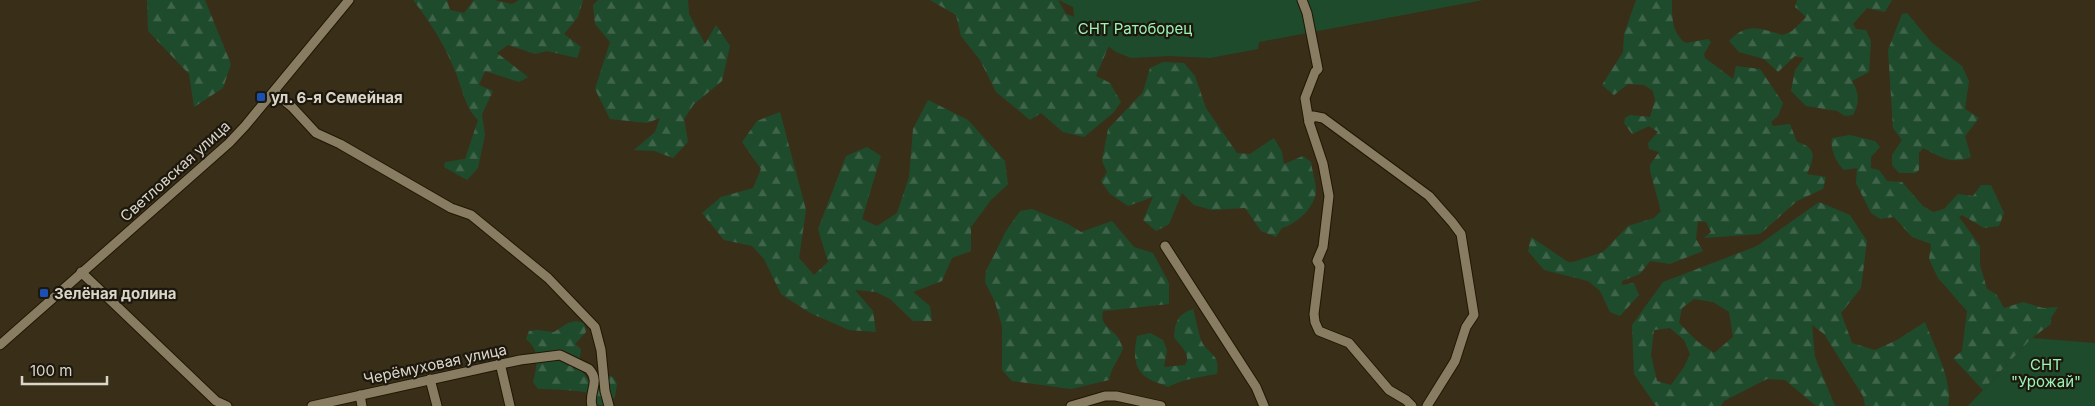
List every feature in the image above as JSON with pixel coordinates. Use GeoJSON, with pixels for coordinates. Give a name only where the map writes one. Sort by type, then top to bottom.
{"type":"FeatureCollection","features":[{"type":"Feature","properties":{"kind":"street","name":"Светловская улица"},"geometry":{"type":"LineString","coordinates":[[0,345],[228,143],[274,92],[350,0]]}},
{"type":"Feature","properties":{"kind":"street"},"geometry":{"type":"LineString","coordinates":[[1302,0],[1307,13],[1318,69],[1314,72],[1305,98],[1309,122],[1323,164],[1329,196],[1323,247],[1317,260],[1320,266],[1315,322],[1319,331],[1349,343],[1389,390],[1412,406]]}},
{"type":"Feature","properties":{"kind":"street"},"geometry":{"type":"LineString","coordinates":[[274,92],[292,107],[316,134],[340,144],[451,208],[471,215],[548,278],[595,327],[609,406]]}},
{"type":"Feature","properties":{"kind":"street"},"geometry":{"type":"LineString","coordinates":[[1309,122],[1313,116],[1324,118],[1395,169],[1429,196],[1461,234],[1474,315],[1466,327],[1455,361],[1427,406]]}},
{"type":"Feature","properties":{"kind":"street"},"geometry":{"type":"LineString","coordinates":[[1165,246],[1256,386],[1264,406]]}},
{"type":"Feature","properties":{"kind":"street"},"geometry":{"type":"LineString","coordinates":[[81,272],[216,401],[227,406]]}},
{"type":"Feature","properties":{"kind":"street","name":"Черёмуховая улица"},"geometry":{"type":"LineString","coordinates":[[312,406],[500,363],[560,355],[565,356],[593,373],[595,384],[591,397],[592,406]]}},
{"type":"Feature","properties":{"kind":"street"},"geometry":{"type":"LineString","coordinates":[[500,363],[510,406]]}},
{"type":"Feature","properties":{"kind":"street"},"geometry":{"type":"LineString","coordinates":[[430,379],[437,406]]}},
{"type":"Feature","properties":{"kind":"street"},"geometry":{"type":"LineString","coordinates":[[360,395],[362,406]]}},
{"type":"Feature","properties":{"kind":"street"},"geometry":{"type":"LineString","coordinates":[[1071,406],[1105,396],[1116,396],[1161,406]]}},
{"type":"Feature","properties":{"kind":"green space"},"geometry":{"type":"Polygon","coordinates":[[[147,0],[205,0],[231,64],[223,88],[194,107],[189,74],[148,31],[147,0]]]}},
{"type":"Feature","properties":{"kind":"green space"},"geometry":{"type":"Polygon","coordinates":[[[413,0],[447,0],[450,10],[464,13],[474,0],[494,0],[512,4],[519,0],[583,0],[578,17],[564,34],[581,47],[577,58],[547,51],[535,54],[508,45],[497,53],[528,77],[519,82],[485,71],[479,85],[493,91],[482,114],[485,135],[478,168],[467,180],[444,167],[445,162],[465,159],[478,120],[470,110],[442,43],[413,0]]]}},
{"type":"Feature","properties":{"kind":"green space"},"geometry":{"type":"Polygon","coordinates":[[[598,0],[688,0],[689,14],[705,44],[716,25],[730,46],[722,81],[694,104],[684,119],[688,142],[673,158],[654,151],[634,150],[655,132],[660,118],[647,123],[610,119],[595,89],[610,42],[595,24],[593,5],[598,0]]]}},
{"type":"Feature","properties":{"kind":"green space"},"geometry":{"type":"Polygon","coordinates":[[[930,0],[1058,0],[1066,14],[1100,26],[1110,43],[1096,76],[1110,83],[1121,102],[1113,113],[1084,137],[1063,132],[1041,113],[1030,120],[996,92],[980,60],[961,36],[956,15],[930,0]]]}},
{"type":"Feature","properties":{"kind":"green space","name":"СНТ Ратоборец"},"geometry":{"type":"Polygon","coordinates":[[[1058,0],[1483,0],[1259,42],[1258,49],[1210,58],[1170,56],[1131,58],[1116,52],[1075,22],[1073,7],[1058,0]]]}},
{"type":"Feature","properties":{"kind":"green space"},"geometry":{"type":"Polygon","coordinates":[[[1636,0],[1672,0],[1673,23],[1677,34],[1686,43],[1708,39],[1711,42],[1704,54],[1705,58],[1733,79],[1736,66],[1760,69],[1783,103],[1778,116],[1771,122],[1773,126],[1790,124],[1797,142],[1808,147],[1813,154],[1807,174],[1826,177],[1823,189],[1797,201],[1760,234],[1704,238],[1711,232],[1706,222],[1698,221],[1696,239],[1703,251],[1670,264],[1650,261],[1640,274],[1622,281],[1622,285],[1634,283],[1639,295],[1620,316],[1610,312],[1600,291],[1588,281],[1544,270],[1528,251],[1531,237],[1568,262],[1573,262],[1603,252],[1628,226],[1654,218],[1661,211],[1650,171],[1650,165],[1659,152],[1649,149],[1648,143],[1658,132],[1649,126],[1632,134],[1624,123],[1625,118],[1630,115],[1650,117],[1655,100],[1653,91],[1644,85],[1628,84],[1614,95],[1602,85],[1623,52],[1624,34],[1636,0]]]}},
{"type":"Feature","properties":{"kind":"green space"},"geometry":{"type":"Polygon","coordinates":[[[1797,0],[1892,0],[1885,12],[1867,8],[1853,24],[1856,29],[1866,30],[1871,41],[1869,72],[1852,81],[1858,98],[1853,115],[1845,116],[1837,111],[1806,106],[1791,91],[1795,70],[1804,58],[1795,56],[1778,72],[1764,59],[1739,52],[1729,41],[1742,31],[1748,29],[1761,29],[1783,35],[1792,31],[1806,17],[1795,7],[1797,0]]]}},
{"type":"Feature","properties":{"kind":"green space"},"geometry":{"type":"Polygon","coordinates":[[[1907,13],[1932,43],[1962,66],[1969,81],[1965,109],[1979,118],[1965,136],[1971,157],[1958,160],[1946,159],[1923,148],[1919,153],[1919,170],[1915,173],[1899,173],[1892,165],[1892,155],[1902,140],[1893,128],[1888,50],[1902,14],[1907,13]]]}},
{"type":"Feature","properties":{"kind":"green space"},"geometry":{"type":"Polygon","coordinates":[[[1163,62],[1184,63],[1195,76],[1206,108],[1237,153],[1250,154],[1274,138],[1282,152],[1284,164],[1303,156],[1311,162],[1316,191],[1315,197],[1309,209],[1294,223],[1282,228],[1276,237],[1261,231],[1245,208],[1212,210],[1194,205],[1182,193],[1169,224],[1156,231],[1143,220],[1153,197],[1128,206],[1110,194],[1101,181],[1107,172],[1102,161],[1108,129],[1143,92],[1150,68],[1163,62]]]}},
{"type":"Feature","properties":{"kind":"green space"},"geometry":{"type":"Polygon","coordinates":[[[928,100],[968,120],[1005,161],[1008,184],[991,200],[971,227],[971,251],[952,258],[942,281],[913,292],[930,306],[932,321],[913,321],[890,299],[876,292],[855,290],[873,311],[876,332],[849,330],[810,313],[781,294],[764,259],[752,246],[724,240],[702,213],[721,197],[753,188],[761,169],[742,142],[757,121],[780,112],[806,210],[799,258],[814,275],[828,262],[818,229],[846,156],[867,147],[881,156],[862,219],[877,226],[897,213],[909,177],[913,129],[928,100]]]}},
{"type":"Feature","properties":{"kind":"green space"},"geometry":{"type":"Polygon","coordinates":[[[1850,135],[1875,141],[1880,147],[1871,157],[1871,168],[1879,170],[1887,181],[1902,182],[1923,206],[1933,212],[1944,209],[1958,194],[1973,196],[1981,185],[1991,185],[2004,213],[1999,226],[1984,228],[1962,215],[1959,217],[1980,246],[1980,265],[1987,289],[1996,294],[2004,308],[2023,302],[2043,308],[2058,307],[2051,318],[2051,324],[2032,338],[1983,390],[1953,358],[1962,351],[1967,311],[1938,278],[1929,259],[1931,244],[1912,237],[1894,217],[1880,219],[1871,213],[1856,183],[1857,168],[1844,170],[1838,163],[1832,147],[1832,138],[1850,135]]]}},
{"type":"Feature","properties":{"kind":"green space"},"geometry":{"type":"Polygon","coordinates":[[[1819,202],[1850,215],[1867,241],[1861,288],[1841,313],[1852,343],[1875,350],[1897,340],[1925,322],[1945,375],[1949,397],[1948,406],[1865,406],[1863,396],[1824,334],[1812,325],[1815,357],[1835,406],[1816,406],[1785,380],[1767,379],[1724,401],[1721,406],[1656,406],[1634,374],[1632,325],[1663,282],[1757,246],[1819,202]],[[1694,299],[1682,308],[1679,323],[1697,341],[1714,353],[1733,337],[1729,312],[1713,302],[1694,299]],[[1670,328],[1654,330],[1651,355],[1657,381],[1671,385],[1684,367],[1690,354],[1684,340],[1670,328]]]}},
{"type":"Feature","properties":{"kind":"green space"},"geometry":{"type":"Polygon","coordinates":[[[1032,209],[1068,224],[1081,232],[1112,221],[1134,247],[1153,253],[1169,283],[1169,304],[1103,311],[1104,323],[1117,336],[1123,348],[1111,371],[1109,380],[1071,389],[1012,381],[1002,370],[1002,326],[995,302],[985,282],[986,271],[1006,231],[1020,211],[1032,209]]]}},
{"type":"Feature","properties":{"kind":"green space"},"geometry":{"type":"Polygon","coordinates":[[[1193,309],[1202,343],[1217,361],[1217,374],[1185,380],[1168,387],[1143,375],[1137,365],[1135,354],[1137,336],[1150,333],[1163,340],[1167,350],[1164,367],[1185,365],[1187,361],[1186,354],[1174,337],[1174,332],[1178,319],[1184,313],[1193,309]]]}},
{"type":"Feature","properties":{"kind":"green space"},"geometry":{"type":"Polygon","coordinates":[[[576,321],[584,323],[586,332],[575,344],[581,349],[580,357],[576,364],[592,384],[604,374],[613,377],[617,384],[615,397],[605,406],[596,404],[585,392],[538,389],[533,382],[537,359],[534,349],[526,339],[529,331],[554,332],[568,323],[576,321]]]}},
{"type":"Feature","properties":{"kind":"green space","name":"СНТ \"Урожай\""},"geometry":{"type":"Polygon","coordinates":[[[2032,338],[2095,343],[2095,406],[1968,406],[2032,338]]]}},
{"type":"Feature","properties":{"kind":"place","name":"ул. 6-я Семейная"},"geometry":{"type":"Point","coordinates":[261,97]}},
{"type":"Feature","properties":{"kind":"place","name":"Зелёная долина"},"geometry":{"type":"Point","coordinates":[44,293]}}]}
